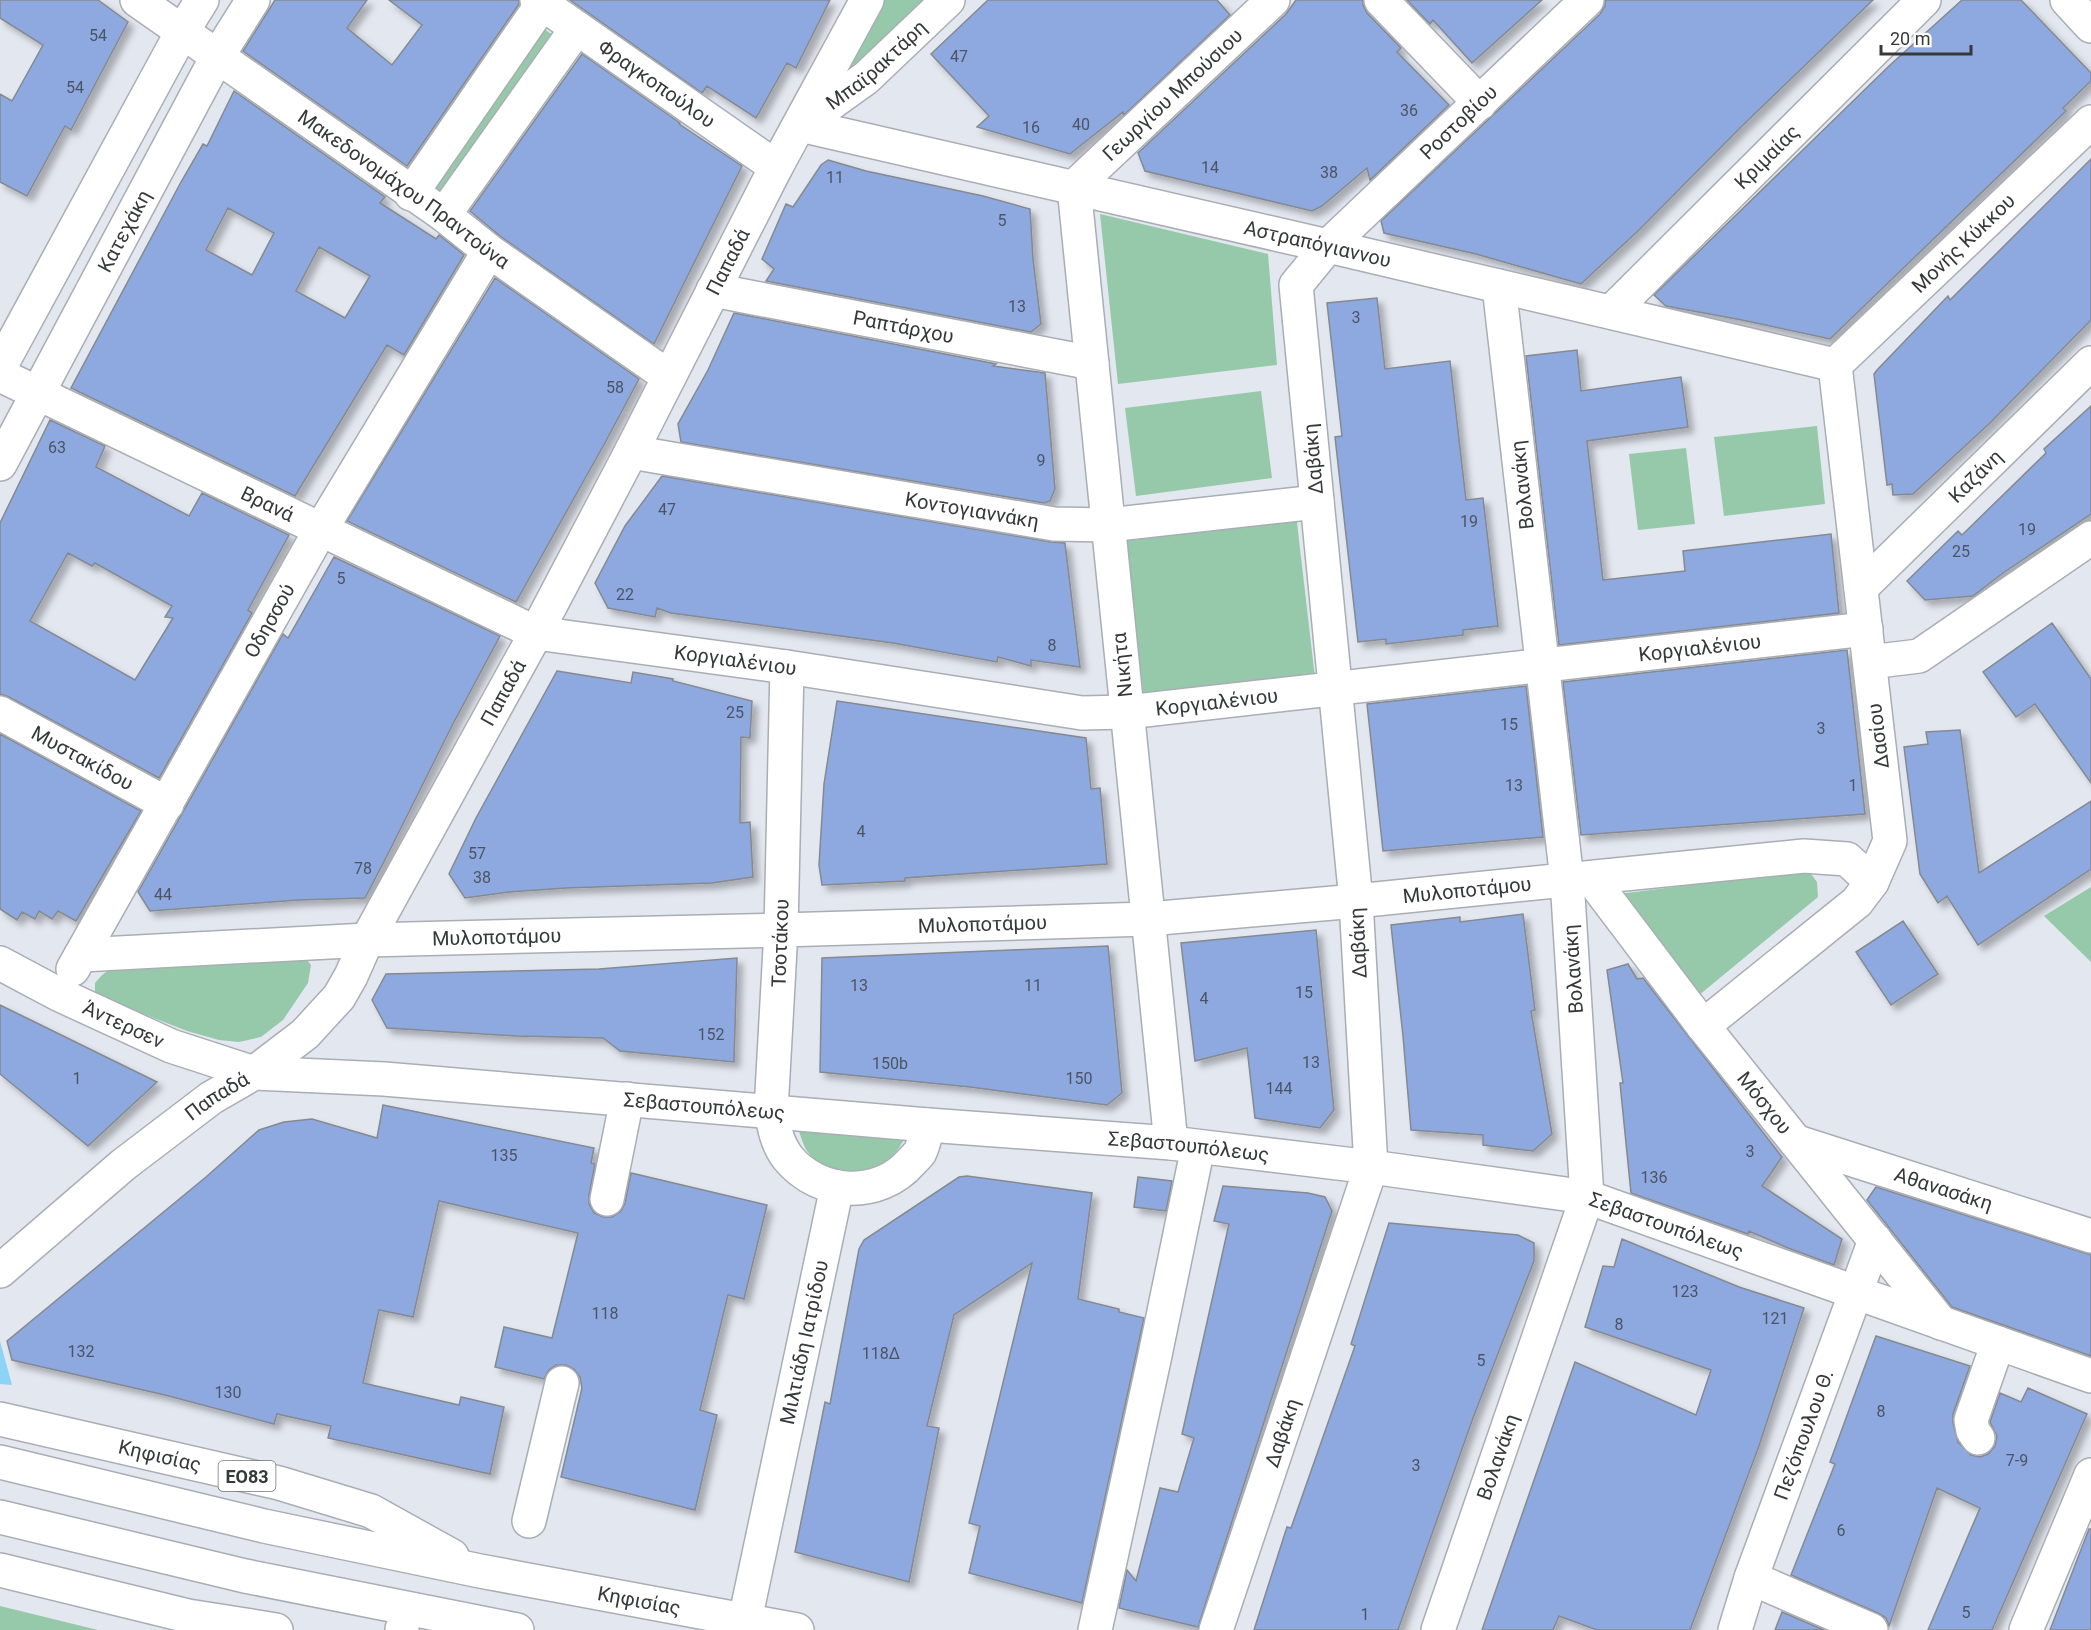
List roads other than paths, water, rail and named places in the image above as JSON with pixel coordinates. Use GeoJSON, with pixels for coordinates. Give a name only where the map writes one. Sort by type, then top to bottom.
{"type":"FeatureCollection","features":[{"type":"Feature","properties":{"kind":"street","name":"Μακεδονομάχου Πραντούνα"},"geometry":{"type":"LineString","coordinates":[[137,0],[444,215],[489,251],[669,377]]}},
{"type":"Feature","properties":{"kind":"street"},"geometry":{"type":"LineString","coordinates":[[0,367],[182,32],[202,0]]}},
{"type":"Feature","properties":{"kind":"street","name":"Κατεχάκη"},"geometry":{"type":"LineString","coordinates":[[0,464],[217,57],[252,0]]}},
{"type":"Feature","properties":{"kind":"street","name":"Παπαδά"},"geometry":{"type":"LineString","coordinates":[[0,1271],[123,1165],[211,1098],[254,1073],[305,1034],[339,997],[367,940],[536,633],[776,167],[867,0]]}},
{"type":"Feature","properties":{"kind":"street","name":"Μπαϊρακτάρη"},"geometry":{"type":"LineString","coordinates":[[800,125],[866,78],[948,0]]}},
{"type":"Feature","properties":{"kind":"street","name":"Γεωργίου Μπούσιου"},"geometry":{"type":"LineString","coordinates":[[1074,187],[1273,0]]}},
{"type":"Feature","properties":{"kind":"street"},"geometry":{"type":"LineString","coordinates":[[1381,0],[1480,103]]}},
{"type":"Feature","properties":{"kind":"street","name":"Ροστοβίου"},"geometry":{"type":"LineString","coordinates":[[1328,246],[1587,0]]}},
{"type":"Feature","properties":{"kind":"street","name":"Κριμαίας"},"geometry":{"type":"LineString","coordinates":[[1611,312],[1924,0]]}},
{"type":"Feature","properties":{"kind":"street"},"geometry":{"type":"LineString","coordinates":[[2067,0],[2091,26]]}},
{"type":"Feature","properties":{"kind":"street"},"geometry":{"type":"LineString","coordinates":[[411,194],[539,2]]}},
{"type":"Feature","properties":{"kind":"street","name":"Φραγκοπούλου"},"geometry":{"type":"LineString","coordinates":[[539,2],[776,167]]}},
{"type":"Feature","properties":{"kind":"street"},"geometry":{"type":"LineString","coordinates":[[444,215],[577,28]]}},
{"type":"Feature","properties":{"kind":"street","name":"Μονής Κύκκου"},"geometry":{"type":"LineString","coordinates":[[1835,365],[2091,122]]}},
{"type":"Feature","properties":{"kind":"street","name":"Αστραπόγιαννου"},"geometry":{"type":"LineString","coordinates":[[800,125],[1835,365]]}},
{"type":"Feature","properties":{"kind":"street","name":"Νικήτα"},"geometry":{"type":"LineString","coordinates":[[1074,187],[1148,918],[1184,1145],[1157,1349],[1095,1630]]}},
{"type":"Feature","properties":{"kind":"street","name":"Δαβάκη"},"geometry":{"type":"LineString","coordinates":[[1216,1630],[1371,1167],[1356,901],[1296,285],[1328,246]]}},
{"type":"Feature","properties":{"kind":"street","name":"Οδησσού"},"geometry":{"type":"LineString","coordinates":[[58,994],[321,529],[489,251]]}},
{"type":"Feature","properties":{"kind":"street","name":"Βολανάκη"},"geometry":{"type":"LineString","coordinates":[[1438,1630],[1587,1197],[1579,879],[1542,665],[1499,286]]}},
{"type":"Feature","properties":{"kind":"street","name":"Ραπτάρχου"},"geometry":{"type":"LineString","coordinates":[[713,290],[1092,363]]}},
{"type":"Feature","properties":{"kind":"street","name":"Καζάνη"},"geometry":{"type":"LineString","coordinates":[[1861,588],[2091,363]]}},
{"type":"Feature","properties":{"kind":"street","name":"Δασίου"},"geometry":{"type":"LineString","coordinates":[[1703,1026],[1857,902],[1872,882],[1890,841],[1835,365]]}},
{"type":"Feature","properties":{"kind":"street","name":"Βρανά"},"geometry":{"type":"LineString","coordinates":[[0,375],[536,633]]}},
{"type":"Feature","properties":{"kind":"street","name":"Κοντογιαννάκη"},"geometry":{"type":"LineString","coordinates":[[631,452],[1054,524],[1108,525],[1317,502]]}},
{"type":"Feature","properties":{"kind":"street"},"geometry":{"type":"LineString","coordinates":[[1870,662],[1919,656],[2091,538]]}},
{"type":"Feature","properties":{"kind":"street","name":"Κοργιαλένιου"},"geometry":{"type":"LineString","coordinates":[[536,633],[787,667],[1082,713],[1127,712],[1866,629]]}},
{"type":"Feature","properties":{"kind":"street","name":"Τσοτάκου"},"geometry":{"type":"LineString","coordinates":[[787,667],[781,930],[771,1111],[775,1134],[788,1158],[806,1175],[837,1187]]}},
{"type":"Feature","properties":{"kind":"street","name":"Μυστακίδου"},"geometry":{"type":"LineString","coordinates":[[0,713],[167,804]]}},
{"type":"Feature","properties":{"kind":"street","name":"Μυλοποτάμου"},"geometry":{"type":"LineString","coordinates":[[81,956],[367,940],[1148,918],[1356,901],[1804,856],[1847,859],[1872,882]]}},
{"type":"Feature","properties":{"kind":"street","name":"Μόσχου"},"geometry":{"type":"LineString","coordinates":[[1579,879],[1703,1026],[1941,1323]]}},
{"type":"Feature","properties":{"kind":"street","name":"Άντερσεν"},"geometry":{"type":"LineString","coordinates":[[0,963],[58,994],[171,1046],[254,1073]]}},
{"type":"Feature","properties":{"kind":"street","name":"Σεβαστουπόλεως"},"geometry":{"type":"LineString","coordinates":[[254,1073],[384,1079],[1184,1145],[1371,1167],[1587,1197],[2091,1376]]}},
{"type":"Feature","properties":{"kind":"street"},"geometry":{"type":"LineString","coordinates":[[607,1199],[627,1099]]}},
{"type":"Feature","properties":{"kind":"street"},"geometry":{"type":"LineString","coordinates":[[837,1187],[855,1189],[880,1184],[903,1171],[920,1152],[928,1125]]}},
{"type":"Feature","properties":{"kind":"street","name":"Αθανασάκη"},"geometry":{"type":"LineString","coordinates":[[1797,1142],[2091,1236]]}},
{"type":"Feature","properties":{"kind":"street","name":"Μιλτιάδη Ιατρίδου"},"geometry":{"type":"LineString","coordinates":[[745,1620],[837,1187]]}},
{"type":"Feature","properties":{"kind":"street","name":"Πεζόπουλου Θ."},"geometry":{"type":"LineString","coordinates":[[1735,1630],[1751,1578],[1875,1240]]}},
{"type":"Feature","properties":{"kind":"street"},"geometry":{"type":"LineString","coordinates":[[1978,1437],[1972,1431],[1971,1420],[1998,1343]]}},
{"type":"Feature","properties":{"kind":"street"},"geometry":{"type":"LineString","coordinates":[[529,1521],[562,1383]]}},
{"type":"Feature","properties":{"kind":"street","name":"Κηφισίας"},"geometry":{"type":"LineString","coordinates":[[0,1419],[279,1483],[371,1511],[480,1572]]}},
{"type":"Feature","properties":{"kind":"street","name":"Κηφισίας"},"geometry":{"type":"LineString","coordinates":[[0,1462],[264,1526],[480,1572],[797,1630]]}},
{"type":"Feature","properties":{"kind":"street"},"geometry":{"type":"LineString","coordinates":[[2026,1630],[2091,1474]]}},
{"type":"Feature","properties":{"kind":"street"},"geometry":{"type":"LineString","coordinates":[[0,1517],[245,1576],[516,1630]]}},
{"type":"Feature","properties":{"kind":"street"},"geometry":{"type":"LineString","coordinates":[[0,1570],[188,1616],[276,1630]]}},
{"type":"Feature","properties":{"kind":"street"},"geometry":{"type":"LineString","coordinates":[[1751,1578],[1871,1630]]}},
{"type":"Feature","properties":{"kind":"street"},"geometry":{"type":"LineString","coordinates":[[397,1630],[471,1621]]}},
{"type":"Feature","properties":{"kind":"water"},"geometry":{"type":"Polygon","coordinates":[[[0,1341],[12,1385],[0,1384],[0,1341]]]}}]}
